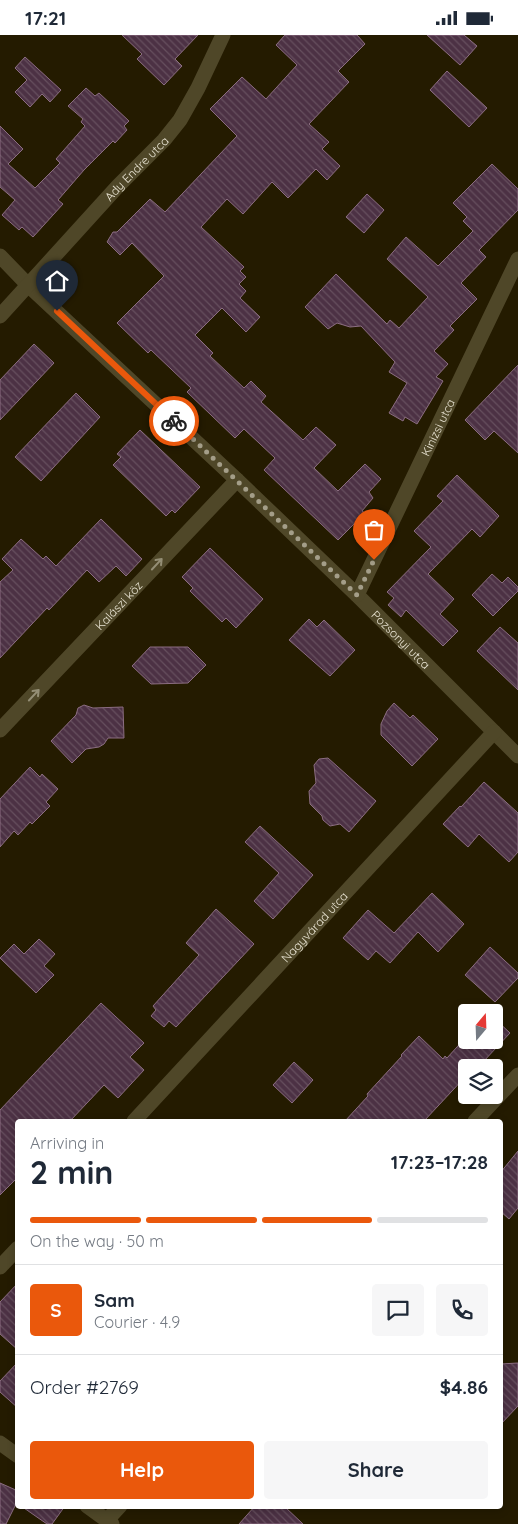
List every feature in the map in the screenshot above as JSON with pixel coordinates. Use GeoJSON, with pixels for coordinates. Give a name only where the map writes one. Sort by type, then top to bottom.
{"type":"FeatureCollection","features":[{"type":"Feature","properties":{"kind":"street","name":"Ady Endre utca"},"geometry":{"type":"LineString","coordinates":[[0,317],[118,186],[164,140],[180,120],[198,88],[223,35]]}},
{"type":"Feature","properties":{"kind":"street","name":"Pozsonyi utca"},"geometry":{"type":"LineString","coordinates":[[0,256],[29,286],[357,595],[518,755]]}},
{"type":"Feature","properties":{"kind":"street","name":"Kinizsi utca"},"geometry":{"type":"LineString","coordinates":[[357,595],[518,259]]}},
{"type":"Feature","properties":{"kind":"street","name":"Kalászi köz"},"geometry":{"type":"LineString","coordinates":[[0,730],[237,480]]}},
{"type":"Feature","properties":{"kind":"street","name":"Nagyvárad utca"},"geometry":{"type":"LineString","coordinates":[[136,1119],[494,732]]}},
{"type":"Feature","properties":{"kind":"street"},"geometry":{"type":"LineString","coordinates":[[478,1119],[518,1075]]}},
{"type":"Feature","properties":{"kind":"street"},"geometry":{"type":"LineString","coordinates":[[0,1267],[15,1251]]}},
{"type":"Feature","properties":{"kind":"street"},"geometry":{"type":"LineString","coordinates":[[0,1443],[15,1454]]}},
{"type":"Feature","properties":{"kind":"street"},"geometry":{"type":"LineString","coordinates":[[91,1509],[110,1522],[118,1509]]}},
{"type":"Feature","properties":{"kind":"building"},"geometry":{"type":"Polygon","coordinates":[[[122,35],[198,35],[175,59],[182,66],[164,85],[137,59],[142,54],[122,35]]]}},
{"type":"Feature","properties":{"kind":"building"},"geometry":{"type":"Polygon","coordinates":[[[285,35],[357,35],[365,44],[338,71],[349,82],[309,124],[329,142],[322,149],[340,166],[327,180],[316,169],[288,198],[272,182],[243,214],[227,199],[201,227],[244,267],[240,271],[246,277],[239,284],[246,291],[240,298],[260,317],[246,332],[222,308],[195,335],[213,353],[210,356],[244,388],[251,381],[266,396],[261,402],[303,440],[316,427],[336,445],[314,468],[338,491],[365,464],[381,479],[369,492],[373,498],[362,511],[365,513],[338,540],[264,470],[275,458],[244,429],[235,438],[187,392],[191,388],[151,350],[148,353],[117,323],[164,276],[132,243],[120,255],[107,242],[113,232],[117,232],[150,199],[165,212],[237,136],[210,109],[242,77],[266,99],[297,65],[276,45],[285,35]]]}},
{"type":"Feature","properties":{"kind":"building"},"geometry":{"type":"Polygon","coordinates":[[[427,35],[464,35],[477,46],[460,65],[427,35]]]}},
{"type":"Feature","properties":{"kind":"building"},"geometry":{"type":"Polygon","coordinates":[[[25,57],[61,90],[50,102],[42,94],[30,107],[15,92],[27,80],[15,68],[25,57]]]}},
{"type":"Feature","properties":{"kind":"building"},"geometry":{"type":"Polygon","coordinates":[[[447,71],[487,108],[469,127],[430,90],[447,71]]]}},
{"type":"Feature","properties":{"kind":"building"},"geometry":{"type":"Polygon","coordinates":[[[86,88],[95,96],[99,93],[129,121],[124,126],[127,130],[84,170],[58,200],[63,204],[33,237],[22,227],[19,230],[2,215],[15,200],[0,187],[0,126],[23,149],[8,164],[35,188],[60,163],[56,159],[85,126],[81,122],[83,119],[68,106],[86,88]]]}},
{"type":"Feature","properties":{"kind":"building"},"geometry":{"type":"Polygon","coordinates":[[[492,164],[518,189],[518,210],[479,250],[486,257],[461,283],[477,299],[450,326],[454,330],[434,351],[448,364],[436,377],[443,381],[417,424],[405,417],[403,421],[389,413],[407,383],[389,372],[395,362],[361,326],[350,327],[337,323],[328,329],[305,307],[336,274],[387,324],[390,320],[399,328],[428,297],[387,259],[406,237],[438,266],[473,231],[463,221],[467,217],[453,203],[492,164]]]}},
{"type":"Feature","properties":{"kind":"building"},"geometry":{"type":"Polygon","coordinates":[[[367,194],[384,210],[364,233],[346,217],[367,194]]]}},
{"type":"Feature","properties":{"kind":"building"},"geometry":{"type":"Polygon","coordinates":[[[34,344],[54,363],[0,420],[0,380],[34,344]]]}},
{"type":"Feature","properties":{"kind":"building"},"geometry":{"type":"Polygon","coordinates":[[[518,365],[518,453],[494,431],[485,440],[465,420],[518,365]]]}},
{"type":"Feature","properties":{"kind":"building"},"geometry":{"type":"Polygon","coordinates":[[[76,393],[100,417],[41,481],[15,457],[76,393]]]}},
{"type":"Feature","properties":{"kind":"building"},"geometry":{"type":"Polygon","coordinates":[[[140,430],[200,487],[175,513],[172,510],[166,516],[113,465],[121,457],[117,454],[140,430]]]}},
{"type":"Feature","properties":{"kind":"building"},"geometry":{"type":"Polygon","coordinates":[[[457,475],[499,516],[480,537],[472,529],[428,574],[454,599],[440,614],[458,631],[443,646],[406,610],[401,617],[388,605],[394,598],[387,592],[431,547],[414,531],[443,501],[437,496],[457,475]]]}},
{"type":"Feature","properties":{"kind":"building"},"geometry":{"type":"Polygon","coordinates":[[[101,519],[142,559],[126,576],[116,566],[99,582],[87,570],[49,610],[47,608],[0,658],[0,582],[13,570],[2,559],[21,539],[43,559],[46,556],[56,566],[101,519]]]}},
{"type":"Feature","properties":{"kind":"building"},"geometry":{"type":"Polygon","coordinates":[[[210,548],[263,599],[236,628],[226,618],[222,622],[190,591],[193,588],[182,577],[210,548]]]}},
{"type":"Feature","properties":{"kind":"building"},"geometry":{"type":"Polygon","coordinates":[[[492,574],[502,583],[508,577],[518,587],[518,591],[493,616],[472,595],[492,574]]]}},
{"type":"Feature","properties":{"kind":"building"},"geometry":{"type":"Polygon","coordinates":[[[309,619],[317,627],[324,620],[355,650],[330,676],[289,640],[309,619]]]}},
{"type":"Feature","properties":{"kind":"building"},"geometry":{"type":"Polygon","coordinates":[[[500,627],[518,643],[518,690],[477,651],[500,627]]]}},
{"type":"Feature","properties":{"kind":"building"},"geometry":{"type":"Polygon","coordinates":[[[150,647],[188,647],[206,665],[188,683],[151,684],[132,666],[150,647]]]}},
{"type":"Feature","properties":{"kind":"building"},"geometry":{"type":"Polygon","coordinates":[[[394,703],[410,718],[413,715],[438,739],[412,766],[381,735],[381,724],[387,711],[394,703]]]}},
{"type":"Feature","properties":{"kind":"building"},"geometry":{"type":"Polygon","coordinates":[[[84,705],[93,708],[123,707],[124,738],[108,738],[99,747],[86,749],[72,763],[51,741],[76,715],[78,708],[84,705]]]}},
{"type":"Feature","properties":{"kind":"building"},"geometry":{"type":"Polygon","coordinates":[[[328,758],[376,801],[349,832],[340,824],[330,826],[310,804],[309,791],[316,783],[314,765],[319,759],[328,758]]]}},
{"type":"Feature","properties":{"kind":"building"},"geometry":{"type":"Polygon","coordinates":[[[30,767],[40,777],[42,774],[58,789],[46,802],[50,806],[32,824],[30,822],[18,835],[14,831],[0,847],[0,799],[30,767]]]}},
{"type":"Feature","properties":{"kind":"building"},"geometry":{"type":"Polygon","coordinates":[[[484,782],[518,813],[518,852],[509,862],[479,834],[468,847],[443,824],[484,782]]]}},
{"type":"Feature","properties":{"kind":"building"},"geometry":{"type":"Polygon","coordinates":[[[260,826],[313,875],[273,919],[254,901],[279,873],[245,842],[260,826]]]}},
{"type":"Feature","properties":{"kind":"building"},"geometry":{"type":"Polygon","coordinates":[[[432,893],[464,924],[438,952],[418,932],[390,963],[376,951],[368,960],[343,938],[368,910],[394,933],[432,893]]]}},
{"type":"Feature","properties":{"kind":"building"},"geometry":{"type":"Polygon","coordinates":[[[216,909],[254,944],[176,1027],[169,1021],[164,1027],[151,1016],[156,1010],[153,1006],[199,955],[186,943],[216,909]]]}},
{"type":"Feature","properties":{"kind":"building"},"geometry":{"type":"Polygon","coordinates":[[[39,939],[55,954],[44,966],[54,975],[36,993],[0,958],[14,944],[24,954],[39,939]]]}},
{"type":"Feature","properties":{"kind":"building"},"geometry":{"type":"Polygon","coordinates":[[[490,947],[518,973],[518,978],[495,1002],[465,975],[490,947]]]}},
{"type":"Feature","properties":{"kind":"building"},"geometry":{"type":"Polygon","coordinates":[[[101,1003],[144,1043],[130,1057],[144,1070],[118,1098],[104,1085],[72,1119],[15,1119],[15,1180],[0,1195],[0,1110],[101,1003]]]}},
{"type":"Feature","properties":{"kind":"building"},"geometry":{"type":"Polygon","coordinates":[[[503,1026],[510,1033],[503,1041],[503,1026]]]}},
{"type":"Feature","properties":{"kind":"building"},"geometry":{"type":"Polygon","coordinates":[[[419,1036],[443,1059],[445,1056],[447,1058],[458,1046],[458,1049],[495,1049],[486,1059],[458,1059],[458,1085],[426,1119],[347,1119],[419,1036]]]}},
{"type":"Feature","properties":{"kind":"building"},"geometry":{"type":"Polygon","coordinates":[[[294,1062],[313,1080],[292,1103],[273,1085],[294,1062]]]}},
{"type":"Feature","properties":{"kind":"building"},"geometry":{"type":"Polygon","coordinates":[[[518,1151],[518,1208],[509,1219],[503,1214],[503,1169],[518,1151]]]}},
{"type":"Feature","properties":{"kind":"building"},"geometry":{"type":"Polygon","coordinates":[[[15,1286],[15,1347],[0,1334],[0,1302],[15,1286]]]}},
{"type":"Feature","properties":{"kind":"building"},"geometry":{"type":"Polygon","coordinates":[[[518,1363],[518,1406],[503,1422],[503,1364],[518,1363]]]}},
{"type":"Feature","properties":{"kind":"building"},"geometry":{"type":"Polygon","coordinates":[[[15,1365],[15,1405],[0,1392],[0,1381],[15,1365]]]}},
{"type":"Feature","properties":{"kind":"building"},"geometry":{"type":"Polygon","coordinates":[[[0,1483],[15,1490],[15,1506],[6,1524],[0,1524],[0,1483]]]}},
{"type":"Feature","properties":{"kind":"building"},"geometry":{"type":"Polygon","coordinates":[[[25,1509],[63,1509],[52,1524],[47,1524],[25,1509]]]}},
{"type":"Feature","properties":{"kind":"building"},"geometry":{"type":"Polygon","coordinates":[[[252,1509],[287,1509],[303,1524],[239,1524],[252,1509]]]}},
{"type":"Feature","properties":{"kind":"way so far"},"geometry":{"type":"LineString","coordinates":[[174,421],[357,595],[374,560]]}},
{"type":"Feature","properties":{"kind":"route"},"geometry":{"type":"LineString","coordinates":[[57,311],[174,421]]}}]}
